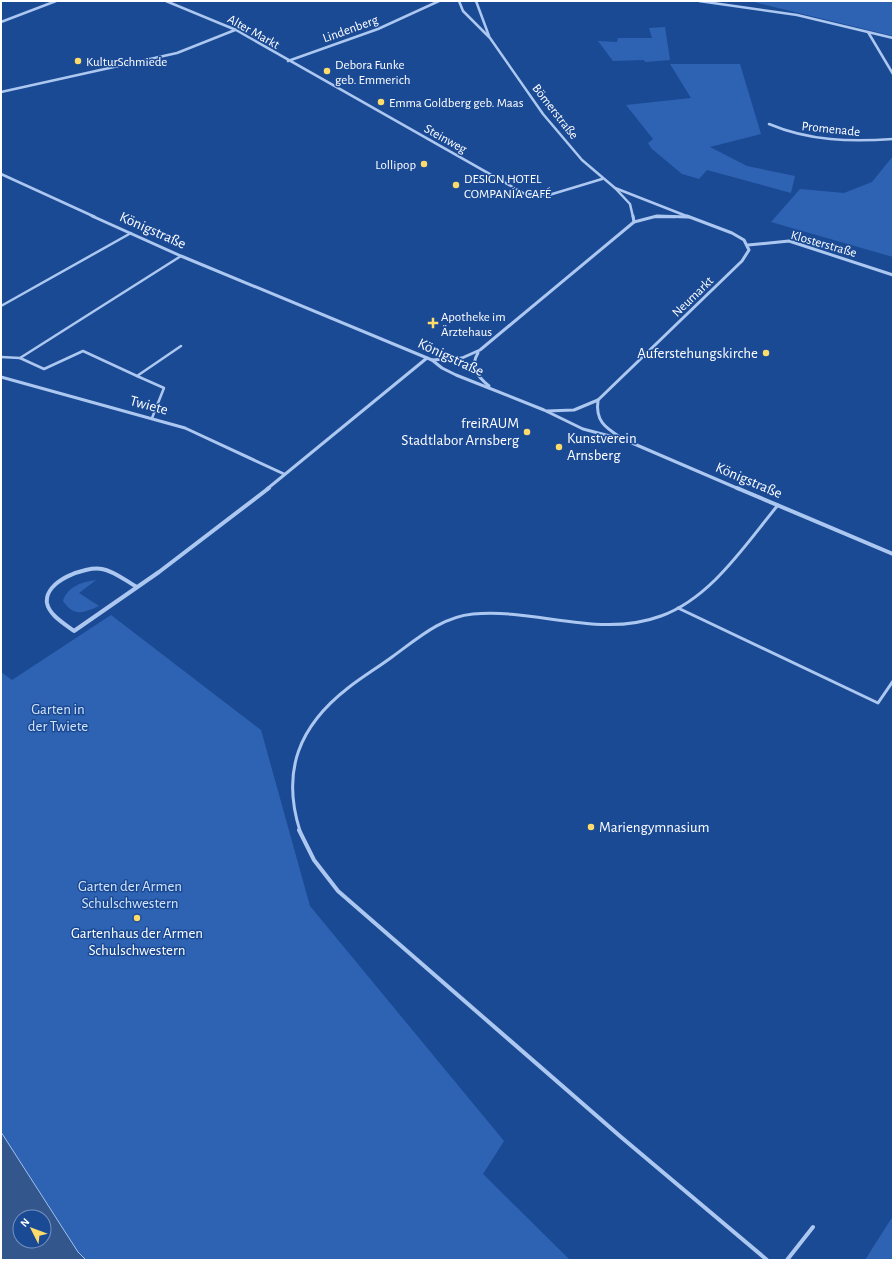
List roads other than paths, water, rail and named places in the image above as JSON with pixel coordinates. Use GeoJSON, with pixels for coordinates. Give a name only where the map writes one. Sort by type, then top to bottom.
{"type":"FeatureCollection","features":[{"type":"Feature","properties":{"kind":"street"},"geometry":{"type":"LineString","coordinates":[[1,22],[56,1]]}},
{"type":"Feature","properties":{"kind":"street","name":"Alter Markt"},"geometry":{"type":"LineString","coordinates":[[166,1],[236,30],[288,61]]}},
{"type":"Feature","properties":{"kind":"street","name":"Lindenberg"},"geometry":{"type":"LineString","coordinates":[[288,61],[378,29],[439,1]]}},
{"type":"Feature","properties":{"kind":"street","name":"Bömerstraße"},"geometry":{"type":"LineString","coordinates":[[459,1],[463,11],[490,38],[543,114],[582,160],[602,179],[615,188]]}},
{"type":"Feature","properties":{"kind":"street","name":"Bömerstraße"},"geometry":{"type":"LineString","coordinates":[[476,1],[490,38]]}},
{"type":"Feature","properties":{"kind":"street"},"geometry":{"type":"LineString","coordinates":[[699,1],[774,12],[868,31],[893,38]]}},
{"type":"Feature","properties":{"kind":"street"},"geometry":{"type":"LineString","coordinates":[[1,92],[177,53],[236,30]]}},
{"type":"Feature","properties":{"kind":"street"},"geometry":{"type":"LineString","coordinates":[[868,31],[893,74]]}},
{"type":"Feature","properties":{"kind":"street","name":"Steinweg"},"geometry":{"type":"LineString","coordinates":[[288,61],[525,194],[549,195],[602,179]]}},
{"type":"Feature","properties":{"kind":"street","name":"Promenade"},"geometry":{"type":"LineString","coordinates":[[769,124],[781,131],[798,135],[857,142],[893,139]]}},
{"type":"Feature","properties":{"kind":"street","name":"Königstraße"},"geometry":{"type":"LineString","coordinates":[[1,174],[181,256],[432,360],[442,368],[544,410],[583,429],[625,440],[893,554]]}},
{"type":"Feature","properties":{"kind":"street"},"geometry":{"type":"LineString","coordinates":[[615,188],[739,236],[748,246]]}},
{"type":"Feature","properties":{"kind":"street"},"geometry":{"type":"LineString","coordinates":[[615,188],[630,204],[634,222]]}},
{"type":"Feature","properties":{"kind":"street"},"geometry":{"type":"LineString","coordinates":[[432,360],[462,358],[480,350],[634,222],[657,216],[694,218]]}},
{"type":"Feature","properties":{"kind":"street","name":"Klosterstraße"},"geometry":{"type":"LineString","coordinates":[[748,246],[779,241],[789,241],[893,274]]}},
{"type":"Feature","properties":{"kind":"street","name":"Neumarkt"},"geometry":{"type":"LineString","coordinates":[[544,410],[572,412],[590,406],[598,400],[742,261],[748,254],[748,246]]}},
{"type":"Feature","properties":{"kind":"street"},"geometry":{"type":"LineString","coordinates":[[480,350],[473,363],[474,369],[478,377],[492,389]]}},
{"type":"Feature","properties":{"kind":"street"},"geometry":{"type":"LineString","coordinates":[[138,587],[112,572],[100,568],[88,570],[62,579],[51,590],[46,602],[50,610],[74,631],[138,587],[284,474],[427,358]]}},
{"type":"Feature","properties":{"kind":"street","name":"Twiete"},"geometry":{"type":"LineString","coordinates":[[1,377],[186,428],[284,474]]}},
{"type":"Feature","properties":{"kind":"street"},"geometry":{"type":"LineString","coordinates":[[598,400],[596,409],[600,421],[625,440]]}},
{"type":"Feature","properties":{"kind":"lane"},"geometry":{"type":"LineString","coordinates":[[1,306],[131,233]]}},
{"type":"Feature","properties":{"kind":"lane"},"geometry":{"type":"LineString","coordinates":[[20,358],[181,256]]}},
{"type":"Feature","properties":{"kind":"lane"},"geometry":{"type":"LineString","coordinates":[[137,376],[181,346]]}},
{"type":"Feature","properties":{"kind":"lane"},"geometry":{"type":"LineString","coordinates":[[1,357],[20,358],[44,370],[83,351],[164,388],[152,418]]}},
{"type":"Feature","properties":{"kind":"lane"},"geometry":{"type":"LineString","coordinates":[[767,1260],[621,1137],[338,891],[313,859],[300,831],[294,809],[292,786],[294,763],[302,741],[316,720],[336,698],[370,672],[448,619],[463,615],[493,613],[606,625],[642,622],[656,618],[678,608],[708,585],[778,505]]}},
{"type":"Feature","properties":{"kind":"lane"},"geometry":{"type":"LineString","coordinates":[[678,608],[878,703],[893,681]]}},
{"type":"Feature","properties":{"kind":"lane"},"geometry":{"type":"LineString","coordinates":[[787,1260],[813,1227]]}},
{"type":"Feature","properties":{"kind":"place","name":"KulturSchmiede"},"geometry":{"type":"Point","coordinates":[78,61]}},
{"type":"Feature","properties":{"kind":"place","name":"Debora Funke geb. Emmerich"},"geometry":{"type":"Point","coordinates":[327,71]}},
{"type":"Feature","properties":{"kind":"place","name":"Emma Goldberg geb. Maas"},"geometry":{"type":"Point","coordinates":[381,102]}},
{"type":"Feature","properties":{"kind":"place","name":"Lollipop"},"geometry":{"type":"Point","coordinates":[424,164]}},
{"type":"Feature","properties":{"kind":"place","name":"DESIGN HOTEL COMPANÍA CAFÉ"},"geometry":{"type":"Point","coordinates":[456,185]}},
{"type":"Feature","properties":{"kind":"place","name":"Apotheke im Ärztehaus"},"geometry":{"type":"Point","coordinates":[433,323]}},
{"type":"Feature","properties":{"kind":"place","name":"Auferstehungskirche"},"geometry":{"type":"Point","coordinates":[766,353]}},
{"type":"Feature","properties":{"kind":"place","name":"freiRAUM Stadtlabor Arnsberg"},"geometry":{"type":"Point","coordinates":[527,432]}},
{"type":"Feature","properties":{"kind":"place","name":"Kunstverein Arnsberg"},"geometry":{"type":"Point","coordinates":[559,447]}},
{"type":"Feature","properties":{"kind":"place","name":"Mariengymnasium"},"geometry":{"type":"Point","coordinates":[591,827]}},
{"type":"Feature","properties":{"kind":"place","name":"Gartenhaus der Armen Schulschwestern"},"geometry":{"type":"Point","coordinates":[137,918]}},
{"type":"Feature","properties":{"kind":"park label","name":"Garten in der Twiete"},"geometry":{"type":"Point","coordinates":[58,718]}},
{"type":"Feature","properties":{"kind":"park label","name":"Garten der Armen Schulschwestern"},"geometry":{"type":"Point","coordinates":[130,894]}}]}
